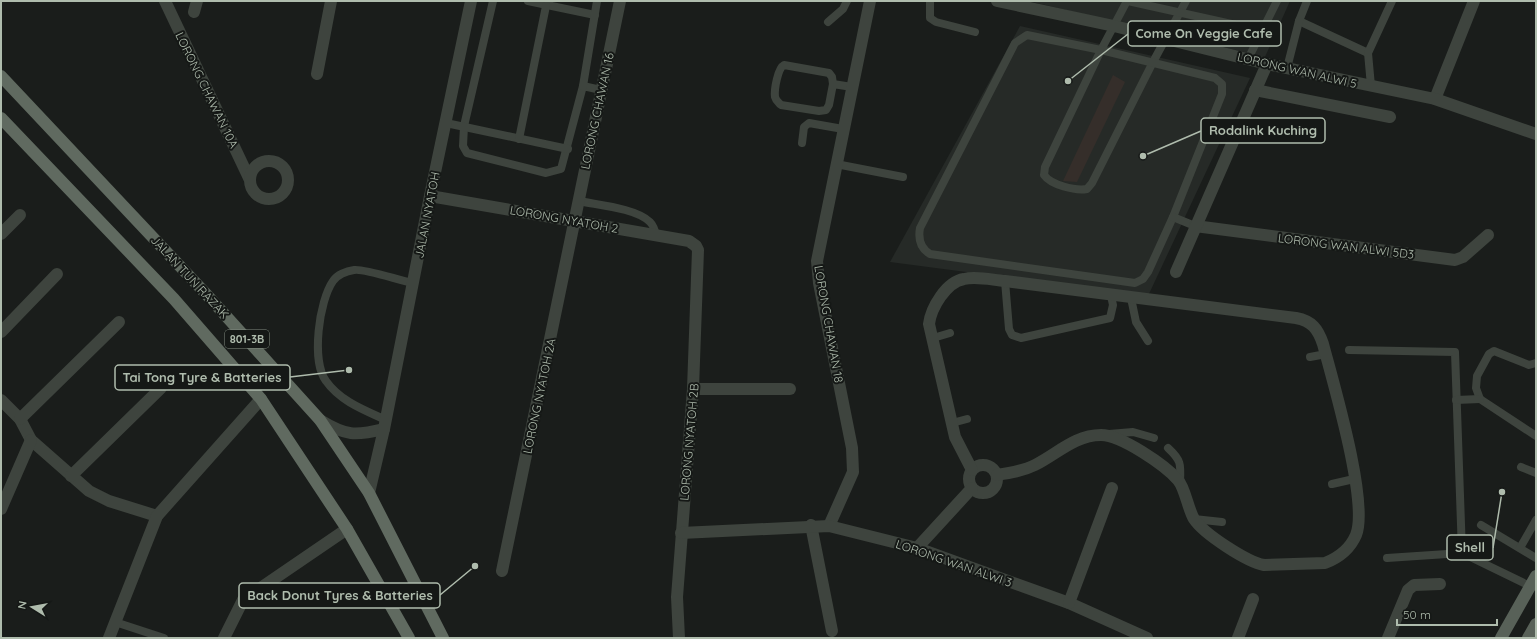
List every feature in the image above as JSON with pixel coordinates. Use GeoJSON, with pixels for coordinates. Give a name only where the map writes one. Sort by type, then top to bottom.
{"type":"FeatureCollection","features":[{"type":"Feature","properties":{"kind":"highway","name":"JALAN TUN RAZAK"},"geometry":{"type":"LineString","coordinates":[[1,76],[207,295],[320,420],[369,493],[443,638]]}},
{"type":"Feature","properties":{"kind":"highway"},"geometry":{"type":"LineString","coordinates":[[1,118],[174,299],[261,399],[347,529],[409,638]]}},
{"type":"Feature","properties":{"kind":"main road"},"geometry":{"type":"LineString","coordinates":[[1501,638],[1533,581]]}},
{"type":"Feature","properties":{"kind":"main road"},"geometry":{"type":"LineString","coordinates":[[1528,638],[1536,624]]}},
{"type":"Feature","properties":{"kind":"street","name":"LORONG CHAWAN 10A"},"geometry":{"type":"LineString","coordinates":[[165,1],[249,178]]}},
{"type":"Feature","properties":{"kind":"street"},"geometry":{"type":"LineString","coordinates":[[317,74],[332,1]]}},
{"type":"Feature","properties":{"kind":"street","name":"JALAN NYATOH"},"geometry":{"type":"LineString","coordinates":[[369,493],[385,425],[430,196],[471,1]]}},
{"type":"Feature","properties":{"kind":"street","name":"LORONG CHAWAN 16"},"geometry":{"type":"LineString","coordinates":[[575,221],[620,1]]}},
{"type":"Feature","properties":{"kind":"street","name":"LORONG CHAWAN 18"},"geometry":{"type":"LineString","coordinates":[[829,526],[853,472],[852,448],[819,283],[817,261],[870,1]]}},
{"type":"Feature","properties":{"kind":"street","name":"LORONG WAN ALWI 5"},"geometry":{"type":"LineString","coordinates":[[997,1],[1034,4],[1114,26],[1267,64],[1435,99],[1536,134]]}},
{"type":"Feature","properties":{"kind":"street"},"geometry":{"type":"LineString","coordinates":[[1435,99],[1474,1]]}},
{"type":"Feature","properties":{"kind":"street"},"geometry":{"type":"LineString","coordinates":[[1176,272],[1267,64]]}},
{"type":"Feature","properties":{"kind":"street"},"geometry":{"type":"LineString","coordinates":[[1255,90],[1390,117]]}},
{"type":"Feature","properties":{"kind":"street","name":"LORONG NYATOH 2"},"geometry":{"type":"LineString","coordinates":[[430,196],[689,241],[696,246]]}},
{"type":"Feature","properties":{"kind":"street"},"geometry":{"type":"LineString","coordinates":[[1,234],[20,215]]}},
{"type":"Feature","properties":{"kind":"street","name":"LORONG NYATOH 2A"},"geometry":{"type":"LineString","coordinates":[[502,571],[575,221]]}},
{"type":"Feature","properties":{"kind":"street","name":"LORONG WAN ALWI 5D3"},"geometry":{"type":"LineString","coordinates":[[1195,226],[1455,260],[1463,257],[1488,235]]}},
{"type":"Feature","properties":{"kind":"street","name":"LORONG NYATOH 2B"},"geometry":{"type":"LineString","coordinates":[[679,638],[677,597],[693,389],[698,250],[696,246]]}},
{"type":"Feature","properties":{"kind":"street"},"geometry":{"type":"LineString","coordinates":[[1,332],[57,274]]}},
{"type":"Feature","properties":{"kind":"street"},"geometry":{"type":"LineString","coordinates":[[972,470],[958,444],[930,324],[930,314],[934,305],[955,283],[962,279],[972,278],[1303,320],[1310,322],[1317,330],[1326,354],[1359,500],[1358,527],[1356,535],[1347,549],[1333,560],[1325,563],[1256,564],[1203,529],[1194,519],[1180,481],[1167,469],[1125,443],[1102,435],[1077,440],[1034,465],[998,476]]}},
{"type":"Feature","properties":{"kind":"street"},"geometry":{"type":"LineString","coordinates":[[20,419],[119,322]]}},
{"type":"Feature","properties":{"kind":"street"},"geometry":{"type":"LineString","coordinates":[[71,476],[161,388]]}},
{"type":"Feature","properties":{"kind":"street"},"geometry":{"type":"LineString","coordinates":[[693,389],[790,389]]}},
{"type":"Feature","properties":{"kind":"street"},"geometry":{"type":"LineString","coordinates":[[109,638],[157,516],[261,399]]}},
{"type":"Feature","properties":{"kind":"street"},"geometry":{"type":"LineString","coordinates":[[1,400],[20,419],[31,440],[89,491],[109,501],[157,516]]}},
{"type":"Feature","properties":{"kind":"street"},"geometry":{"type":"LineString","coordinates":[[320,420],[337,430],[350,434],[385,425]]}},
{"type":"Feature","properties":{"kind":"street"},"geometry":{"type":"LineString","coordinates":[[1,509],[31,440]]}},
{"type":"Feature","properties":{"kind":"street"},"geometry":{"type":"LineString","coordinates":[[983,464],[994,470],[998,476],[995,488],[990,492],[978,492],[972,488],[969,476],[972,470],[983,464]]}},
{"type":"Feature","properties":{"kind":"street"},"geometry":{"type":"LineString","coordinates":[[916,548],[972,488]]}},
{"type":"Feature","properties":{"kind":"street"},"geometry":{"type":"LineString","coordinates":[[1069,603],[1112,488]]}},
{"type":"Feature","properties":{"kind":"street"},"geometry":{"type":"LineString","coordinates":[[811,525],[832,631]]}},
{"type":"Feature","properties":{"kind":"street","name":"LORONG WAN ALWI 3"},"geometry":{"type":"LineString","coordinates":[[681,533],[811,525],[829,526],[916,548],[1069,603],[1146,638]]}},
{"type":"Feature","properties":{"kind":"street"},"geometry":{"type":"LineString","coordinates":[[224,638],[243,600],[347,529]]}},
{"type":"Feature","properties":{"kind":"street"},"geometry":{"type":"LineString","coordinates":[[1388,638],[1408,590],[1414,585],[1440,584]]}},
{"type":"Feature","properties":{"kind":"street"},"geometry":{"type":"LineString","coordinates":[[1238,638],[1253,599]]}},
{"type":"Feature","properties":{"kind":"lane"},"geometry":{"type":"LineString","coordinates":[[493,1],[464,126],[463,146],[467,153],[546,173],[561,169],[568,149],[583,86],[597,1]]}},
{"type":"Feature","properties":{"kind":"lane"},"geometry":{"type":"LineString","coordinates":[[528,1],[546,6],[595,15]]}},
{"type":"Feature","properties":{"kind":"lane"},"geometry":{"type":"LineString","coordinates":[[828,22],[843,9],[847,1]]}},
{"type":"Feature","properties":{"kind":"lane"},"geometry":{"type":"LineString","coordinates":[[930,1],[930,18],[936,22],[975,32]]}},
{"type":"Feature","properties":{"kind":"lane"},"geometry":{"type":"LineString","coordinates":[[1186,1],[1180,13],[1153,62],[1092,183],[1087,189],[1080,190],[1048,181],[1044,175],[1045,167],[1101,50],[1128,1],[1180,13],[1263,31]]}},
{"type":"Feature","properties":{"kind":"lane"},"geometry":{"type":"LineString","coordinates":[[1248,59],[1277,1]]}},
{"type":"Feature","properties":{"kind":"lane"},"geometry":{"type":"LineString","coordinates":[[1287,68],[1299,21],[1307,1]]}},
{"type":"Feature","properties":{"kind":"lane"},"geometry":{"type":"LineString","coordinates":[[1371,86],[1368,52],[1392,1]]}},
{"type":"Feature","properties":{"kind":"lane"},"geometry":{"type":"LineString","coordinates":[[519,139],[546,6]]}},
{"type":"Feature","properties":{"kind":"lane"},"geometry":{"type":"LineString","coordinates":[[1299,21],[1368,52]]}},
{"type":"Feature","properties":{"kind":"lane"},"geometry":{"type":"LineString","coordinates":[[1027,35],[1032,35],[1101,50],[1215,78],[1222,84],[1222,94],[1173,217],[1143,280],[1135,283],[930,254],[923,248],[920,242],[920,228],[1018,39],[1027,35]]}},
{"type":"Feature","properties":{"kind":"lane"},"geometry":{"type":"LineString","coordinates":[[784,65],[829,73],[832,77],[833,84],[829,106],[826,110],[819,111],[781,105],[776,101],[775,95],[781,68],[784,65]]}},
{"type":"Feature","properties":{"kind":"lane"},"geometry":{"type":"LineString","coordinates":[[833,84],[852,87]]}},
{"type":"Feature","properties":{"kind":"lane"},"geometry":{"type":"LineString","coordinates":[[583,86],[601,90]]}},
{"type":"Feature","properties":{"kind":"lane"},"geometry":{"type":"LineString","coordinates":[[446,123],[568,149]]}},
{"type":"Feature","properties":{"kind":"lane"},"geometry":{"type":"LineString","coordinates":[[802,143],[804,126],[809,123],[844,129]]}},
{"type":"Feature","properties":{"kind":"lane"},"geometry":{"type":"LineString","coordinates":[[836,164],[903,178]]}},
{"type":"Feature","properties":{"kind":"lane"},"geometry":{"type":"LineString","coordinates":[[579,201],[635,214],[649,221],[654,227],[656,236]]}},
{"type":"Feature","properties":{"kind":"lane"},"geometry":{"type":"LineString","coordinates":[[1173,217],[1195,226]]}},
{"type":"Feature","properties":{"kind":"lane"},"geometry":{"type":"LineString","coordinates":[[385,425],[338,395],[325,380],[318,367],[317,345],[324,303],[333,281],[343,273],[356,269],[413,284]]}},
{"type":"Feature","properties":{"kind":"lane"},"geometry":{"type":"LineString","coordinates":[[1005,282],[1009,329],[1012,335],[1021,338],[1110,318],[1114,305],[1111,296]]}},
{"type":"Feature","properties":{"kind":"lane"},"geometry":{"type":"LineString","coordinates":[[1131,298],[1136,322],[1148,340]]}},
{"type":"Feature","properties":{"kind":"lane"},"geometry":{"type":"LineString","coordinates":[[933,338],[950,334]]}},
{"type":"Feature","properties":{"kind":"lane"},"geometry":{"type":"LineString","coordinates":[[1349,350],[1455,352],[1462,553]]}},
{"type":"Feature","properties":{"kind":"lane"},"geometry":{"type":"LineString","coordinates":[[1480,399],[1476,388],[1477,376],[1491,352],[1497,351],[1529,366],[1536,363]]}},
{"type":"Feature","properties":{"kind":"lane"},"geometry":{"type":"LineString","coordinates":[[1310,357],[1326,354]]}},
{"type":"Feature","properties":{"kind":"lane"},"geometry":{"type":"LineString","coordinates":[[1456,400],[1480,399],[1536,436]]}},
{"type":"Feature","properties":{"kind":"lane"},"geometry":{"type":"LineString","coordinates":[[952,423],[967,419]]}},
{"type":"Feature","properties":{"kind":"lane"},"geometry":{"type":"LineString","coordinates":[[1102,435],[1133,432],[1154,438]]}},
{"type":"Feature","properties":{"kind":"lane"},"geometry":{"type":"LineString","coordinates":[[1168,448],[1176,455],[1181,464],[1180,481]]}},
{"type":"Feature","properties":{"kind":"lane"},"geometry":{"type":"LineString","coordinates":[[1522,467],[1536,473]]}},
{"type":"Feature","properties":{"kind":"lane"},"geometry":{"type":"LineString","coordinates":[[1332,484],[1354,479]]}},
{"type":"Feature","properties":{"kind":"lane"},"geometry":{"type":"LineString","coordinates":[[1194,519],[1222,522]]}},
{"type":"Feature","properties":{"kind":"lane"},"geometry":{"type":"LineString","coordinates":[[1520,548],[1536,520]]}},
{"type":"Feature","properties":{"kind":"lane"},"geometry":{"type":"LineString","coordinates":[[1482,525],[1536,558]]}},
{"type":"Feature","properties":{"kind":"lane"},"geometry":{"type":"LineString","coordinates":[[1387,558],[1462,553],[1533,581]]}},
{"type":"Feature","properties":{"kind":"lane"},"geometry":{"type":"LineString","coordinates":[[115,622],[164,638]]}},
{"type":"Feature","properties":{"kind":"shaded area"},"geometry":{"type":"Polygon","coordinates":[[[1028,1],[1290,1],[1265,57],[1028,1]]]}},
{"type":"Feature","properties":{"kind":"shaded area"},"geometry":{"type":"Polygon","coordinates":[[[1020,26],[1250,78],[1148,296],[890,262],[1020,26]]]}},
{"type":"Feature","properties":{"kind":"shaded area"},"geometry":{"type":"Polygon","coordinates":[[[1113,75],[1125,82],[1077,182],[1063,181],[1113,75]]]}},
{"type":"Feature","properties":{"kind":"place","name":"Come On Veggie Cafe"},"geometry":{"type":"Point","coordinates":[1068,81]}},
{"type":"Feature","properties":{"kind":"place","name":"Rodalink Kuching"},"geometry":{"type":"Point","coordinates":[1143,156]}},
{"type":"Feature","properties":{"kind":"place","name":"Tai Tong Tyre & Batteries"},"geometry":{"type":"Point","coordinates":[349,370]}},
{"type":"Feature","properties":{"kind":"place","name":"Shell"},"geometry":{"type":"Point","coordinates":[1502,492]}},
{"type":"Feature","properties":{"kind":"place","name":"Back Donut Tyres & Batteries"},"geometry":{"type":"Point","coordinates":[475,566]}}]}
